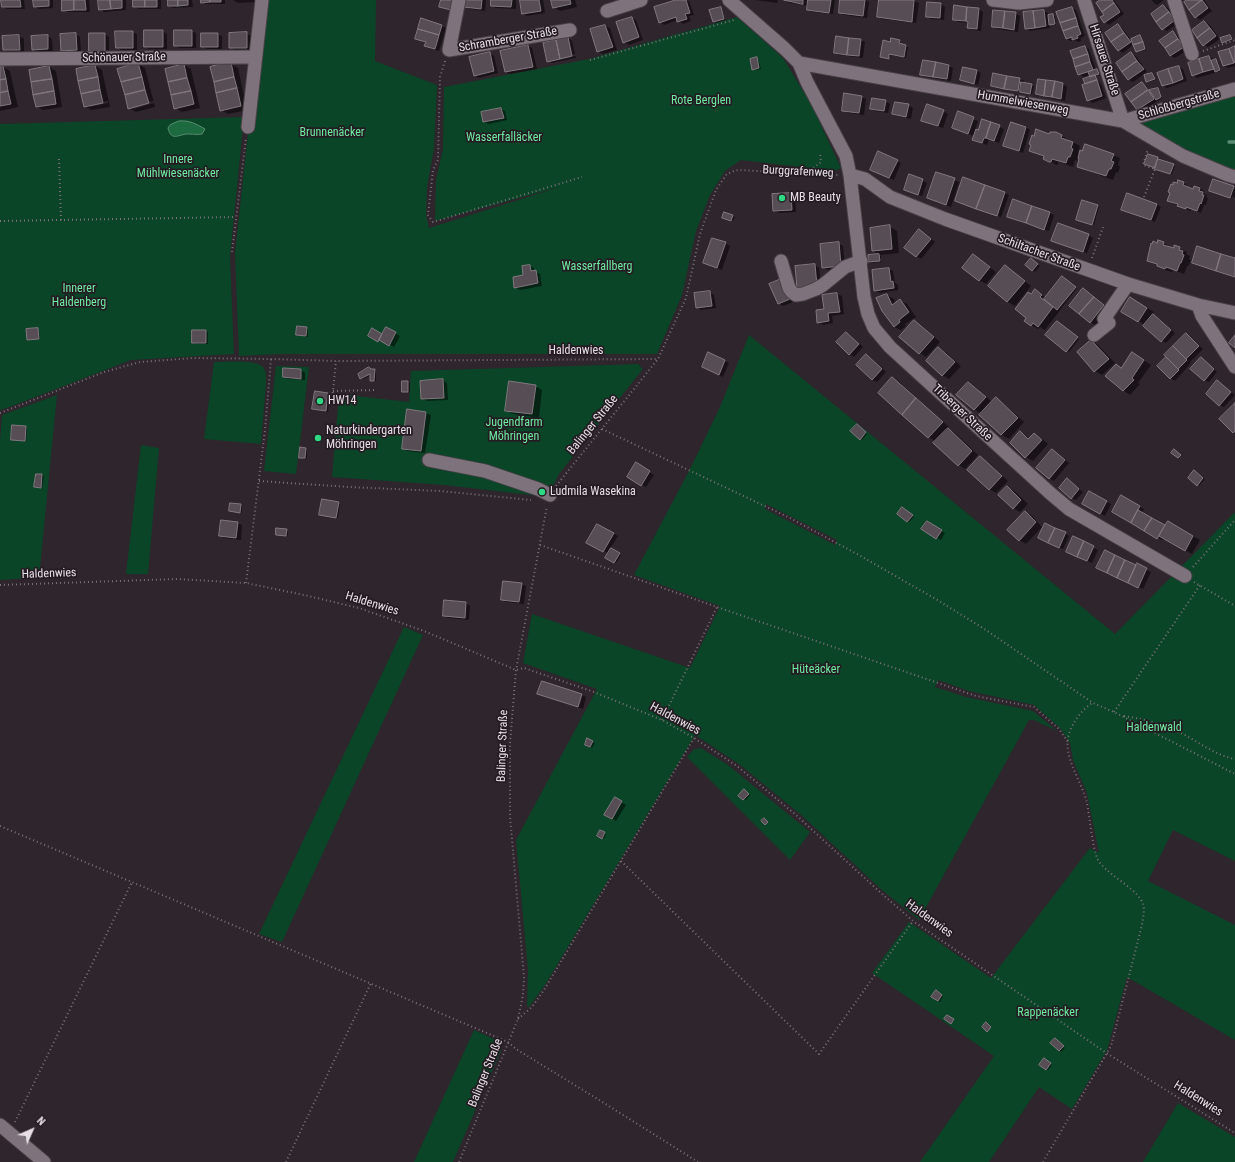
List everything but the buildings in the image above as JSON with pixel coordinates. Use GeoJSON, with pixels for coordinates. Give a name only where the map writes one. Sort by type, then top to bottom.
{"type":"FeatureCollection","features":[{"type":"Feature","properties":{"kind":"street"},"geometry":{"type":"LineString","coordinates":[[248,127],[262,0]]}},
{"type":"Feature","properties":{"kind":"street","name":"Schramberger Straße"},"geometry":{"type":"LineString","coordinates":[[459,0],[449,50],[570,30]]}},
{"type":"Feature","properties":{"kind":"street"},"geometry":{"type":"LineString","coordinates":[[607,11],[642,0]]}},
{"type":"Feature","properties":{"kind":"street","name":"Burggrafenweg"},"geometry":{"type":"LineString","coordinates":[[729,0],[799,63],[807,82],[846,156],[850,175]]}},
{"type":"Feature","properties":{"kind":"street"},"geometry":{"type":"LineString","coordinates":[[993,0],[1019,3],[1047,0]]}},
{"type":"Feature","properties":{"kind":"street","name":"Hirsauer Straße"},"geometry":{"type":"LineString","coordinates":[[1084,0],[1123,121]]}},
{"type":"Feature","properties":{"kind":"street"},"geometry":{"type":"LineString","coordinates":[[1174,0],[1192,54]]}},
{"type":"Feature","properties":{"kind":"street","name":"Schönauer Straße"},"geometry":{"type":"LineString","coordinates":[[0,60],[248,57]]}},
{"type":"Feature","properties":{"kind":"street","name":"Hummelwiesenweg"},"geometry":{"type":"LineString","coordinates":[[799,63],[1123,121],[1183,156],[1235,177]]}},
{"type":"Feature","properties":{"kind":"street","name":"Schloßbergstraße"},"geometry":{"type":"LineString","coordinates":[[1123,121],[1235,89]]}},
{"type":"Feature","properties":{"kind":"street","name":"Triberger Straße"},"geometry":{"type":"LineString","coordinates":[[850,175],[864,297],[868,314],[874,328],[890,347],[1064,505],[1185,576]]}},
{"type":"Feature","properties":{"kind":"street","name":"Schiltacher Straße"},"geometry":{"type":"LineString","coordinates":[[850,175],[865,179],[890,197],[945,219],[1087,270],[1198,306],[1235,313]]}},
{"type":"Feature","properties":{"kind":"street"},"geometry":{"type":"LineString","coordinates":[[781,261],[789,288],[796,295],[816,289],[845,267],[861,261]]}},
{"type":"Feature","properties":{"kind":"street"},"geometry":{"type":"LineString","coordinates":[[1094,335],[1109,323],[1104,319],[1128,284]]}},
{"type":"Feature","properties":{"kind":"street"},"geometry":{"type":"LineString","coordinates":[[1198,306],[1202,316],[1235,367]]}},
{"type":"Feature","properties":{"kind":"street"},"geometry":{"type":"LineString","coordinates":[[429,460],[485,471],[538,489],[550,495]]}},
{"type":"Feature","properties":{"kind":"street"},"geometry":{"type":"LineString","coordinates":[[5,1130],[44,1162]]}},
{"type":"Feature","properties":{"kind":"path"},"geometry":{"type":"LineString","coordinates":[[590,60],[737,19]]}},
{"type":"Feature","properties":{"kind":"path"},"geometry":{"type":"LineString","coordinates":[[1192,54],[1235,40]]}},
{"type":"Feature","properties":{"kind":"path"},"geometry":{"type":"LineString","coordinates":[[449,50],[440,77],[438,160],[433,170],[428,215],[434,222],[582,177]]}},
{"type":"Feature","properties":{"kind":"path"},"geometry":{"type":"LineString","coordinates":[[232,252],[248,127]]}},
{"type":"Feature","properties":{"kind":"path"},"geometry":{"type":"LineString","coordinates":[[1144,197],[1154,168],[1143,165],[1151,138]]}},
{"type":"Feature","properties":{"kind":"path"},"geometry":{"type":"LineString","coordinates":[[806,174],[821,162],[820,153]]}},
{"type":"Feature","properties":{"kind":"path"},"geometry":{"type":"LineString","coordinates":[[59,159],[61,220]]}},
{"type":"Feature","properties":{"kind":"path","name":"Burggrafenweg"},"geometry":{"type":"LineString","coordinates":[[658,359],[686,298],[700,234],[716,190],[726,175],[738,170],[850,175]]}},
{"type":"Feature","properties":{"kind":"path"},"geometry":{"type":"LineString","coordinates":[[0,221],[236,217]]}},
{"type":"Feature","properties":{"kind":"path"},"geometry":{"type":"LineString","coordinates":[[1087,270],[1103,227]]}},
{"type":"Feature","properties":{"kind":"path","name":"Haldenwies"},"geometry":{"type":"LineString","coordinates":[[0,413],[104,372],[140,362],[193,358],[336,361],[658,359]]}},
{"type":"Feature","properties":{"kind":"path"},"geometry":{"type":"LineString","coordinates":[[246,584],[265,430],[270,359]]}},
{"type":"Feature","properties":{"kind":"path","name":"Balinger Straße"},"geometry":{"type":"LineString","coordinates":[[459,1162],[518,1018],[523,996],[524,977],[510,816],[510,743],[516,670],[550,495],[658,359]]}},
{"type":"Feature","properties":{"kind":"path"},"geometry":{"type":"LineString","coordinates":[[332,401],[336,361]]}},
{"type":"Feature","properties":{"kind":"path"},"geometry":{"type":"LineString","coordinates":[[333,391],[376,390]]}},
{"type":"Feature","properties":{"kind":"path"},"geometry":{"type":"LineString","coordinates":[[602,429],[790,518],[859,555],[986,630],[1093,703],[1114,712],[1235,774]]}},
{"type":"Feature","properties":{"kind":"path"},"geometry":{"type":"LineString","coordinates":[[259,481],[440,491],[533,501]]}},
{"type":"Feature","properties":{"kind":"path"},"geometry":{"type":"LineString","coordinates":[[1235,520],[1185,576],[1235,606]]}},
{"type":"Feature","properties":{"kind":"path"},"geometry":{"type":"LineString","coordinates":[[540,545],[976,696],[1034,707],[1059,729],[1068,742]]}},
{"type":"Feature","properties":{"kind":"path","name":"Haldenwies"},"geometry":{"type":"LineString","coordinates":[[0,585],[178,579],[246,584],[304,594],[359,608],[424,631],[516,670],[524,668],[587,690],[662,720],[694,738],[737,766],[796,815],[882,894],[914,921],[1108,1054],[1235,1133]]}},
{"type":"Feature","properties":{"kind":"path"},"geometry":{"type":"LineString","coordinates":[[1114,712],[1200,586]]}},
{"type":"Feature","properties":{"kind":"path"},"geometry":{"type":"LineString","coordinates":[[662,720],[717,607]]}},
{"type":"Feature","properties":{"kind":"path"},"geometry":{"type":"LineString","coordinates":[[1043,1162],[1108,1054],[1142,925],[1144,905],[1141,899],[1136,893],[1116,878],[1098,860],[1082,787],[1070,757],[1068,742],[1069,732],[1077,718],[1087,706],[1093,703]]}},
{"type":"Feature","properties":{"kind":"path"},"geometry":{"type":"LineString","coordinates":[[1121,716],[1160,723],[1224,757],[1235,759]]}},
{"type":"Feature","properties":{"kind":"path"},"geometry":{"type":"LineString","coordinates":[[518,1018],[532,1007],[544,990],[694,738]]}},
{"type":"Feature","properties":{"kind":"path"},"geometry":{"type":"LineString","coordinates":[[0,826],[508,1042],[516,1049],[698,1162]]}},
{"type":"Feature","properties":{"kind":"path"},"geometry":{"type":"LineString","coordinates":[[621,861],[819,1054],[914,921]]}},
{"type":"Feature","properties":{"kind":"path"},"geometry":{"type":"LineString","coordinates":[[5,1130],[132,882]]}},
{"type":"Feature","properties":{"kind":"path"},"geometry":{"type":"LineString","coordinates":[[286,1162],[371,983]]}},
{"type":"Feature","properties":{"kind":"green space"},"geometry":{"type":"Polygon","coordinates":[[[262,0],[376,0],[375,61],[437,85],[434,149],[427,187],[426,215],[429,228],[563,186],[435,221],[436,180],[443,149],[444,87],[589,59],[737,17],[783,58],[811,104],[841,168],[834,171],[741,160],[725,171],[710,195],[696,231],[682,295],[657,354],[279,354],[239,356],[235,253],[262,0]]]}},
{"type":"Feature","properties":{"kind":"green space"},"geometry":{"type":"Polygon","coordinates":[[[1235,94],[1235,170],[1204,162],[1138,122],[1235,94]]]}},
{"type":"Feature","properties":{"kind":"green space","name":"Innerer Haldenberg"},"geometry":{"type":"Polygon","coordinates":[[[244,117],[230,257],[234,354],[131,360],[0,410],[0,124],[244,117]]]}},
{"type":"Feature","properties":{"kind":"green space"},"geometry":{"type":"Polygon","coordinates":[[[749,335],[1115,634],[1235,512],[1235,861],[1173,830],[1148,881],[1235,925],[1235,1040],[1127,977],[1107,1050],[1072,1109],[1039,1087],[989,1162],[920,1162],[994,1056],[872,973],[909,922],[991,978],[1090,848],[1099,853],[1087,793],[1073,760],[1070,743],[1060,728],[1034,705],[969,691],[938,680],[935,687],[966,697],[1033,711],[1057,731],[1034,720],[1029,720],[919,920],[882,890],[800,814],[739,764],[695,735],[545,985],[529,1007],[527,1006],[528,970],[516,840],[597,689],[523,663],[532,614],[690,668],[720,606],[634,575],[690,469],[720,407],[749,335]],[[766,504],[765,509],[835,545],[837,540],[766,504]]]}},
{"type":"Feature","properties":{"kind":"green space"},"geometry":{"type":"Polygon","coordinates":[[[214,362],[247,362],[259,364],[263,367],[266,375],[266,383],[261,444],[204,439],[214,362]]]}},
{"type":"Feature","properties":{"kind":"green space","name":"Jugendfarm Möhringen"},"geometry":{"type":"Polygon","coordinates":[[[638,364],[643,369],[559,474],[548,497],[444,485],[332,477],[339,394],[409,402],[411,371],[638,364]]]}},
{"type":"Feature","properties":{"kind":"green space"},"geometry":{"type":"Polygon","coordinates":[[[276,366],[309,367],[296,474],[264,471],[276,366]]]}},
{"type":"Feature","properties":{"kind":"green space"},"geometry":{"type":"Polygon","coordinates":[[[57,395],[39,578],[0,580],[0,441],[2,415],[57,395]]]}},
{"type":"Feature","properties":{"kind":"green space"},"geometry":{"type":"Polygon","coordinates":[[[141,445],[159,448],[148,574],[126,574],[141,445]]]}},
{"type":"Feature","properties":{"kind":"green space"},"geometry":{"type":"Polygon","coordinates":[[[404,627],[423,635],[282,942],[259,934],[404,627]]]}},
{"type":"Feature","properties":{"kind":"green space"},"geometry":{"type":"Polygon","coordinates":[[[701,748],[728,765],[810,832],[790,860],[687,757],[694,749],[701,748]]]}},
{"type":"Feature","properties":{"kind":"green space"},"geometry":{"type":"Polygon","coordinates":[[[474,1030],[498,1041],[501,1045],[501,1051],[453,1162],[414,1162],[474,1030]]]}},
{"type":"Feature","properties":{"kind":"green space"},"geometry":{"type":"Polygon","coordinates":[[[1178,1103],[1235,1137],[1235,1162],[1143,1162],[1178,1103]]]}},
{"type":"Feature","properties":{"kind":"shaded area"},"geometry":{"type":"Polygon","coordinates":[[[179,121],[190,122],[205,129],[202,134],[171,135],[168,128],[170,125],[179,121]]]}},
{"type":"Feature","properties":{"kind":"waterway"},"geometry":{"type":"LineString","coordinates":[[1229,142],[1235,142]]}},
{"type":"Feature","properties":{"kind":"place","name":"MB Beauty"},"geometry":{"type":"Point","coordinates":[782,198]}},
{"type":"Feature","properties":{"kind":"place","name":"HW14"},"geometry":{"type":"Point","coordinates":[320,401]}},
{"type":"Feature","properties":{"kind":"place","name":"Naturkindergarten Möhringen"},"geometry":{"type":"Point","coordinates":[318,438]}},
{"type":"Feature","properties":{"kind":"place","name":"Ludmila Wasekina"},"geometry":{"type":"Point","coordinates":[542,492]}},
{"type":"Feature","properties":{"kind":"park label","name":"Rote Berglen"},"geometry":{"type":"Point","coordinates":[701,101]}},
{"type":"Feature","properties":{"kind":"park label","name":"Brunnenäcker"},"geometry":{"type":"Point","coordinates":[332,133]}},
{"type":"Feature","properties":{"kind":"park label","name":"Wasserfalläcker"},"geometry":{"type":"Point","coordinates":[504,138]}},
{"type":"Feature","properties":{"kind":"park label","name":"Innere Mühlwiesenäcker"},"geometry":{"type":"Point","coordinates":[178,167]}},
{"type":"Feature","properties":{"kind":"park label","name":"Wasserfallberg"},"geometry":{"type":"Point","coordinates":[597,267]}},
{"type":"Feature","properties":{"kind":"park label","name":"Hüteäcker"},"geometry":{"type":"Point","coordinates":[816,670]}},
{"type":"Feature","properties":{"kind":"park label","name":"Haldenwald"},"geometry":{"type":"Point","coordinates":[1154,728]}},
{"type":"Feature","properties":{"kind":"park label","name":"Rappenäcker"},"geometry":{"type":"Point","coordinates":[1048,1013]}}]}
